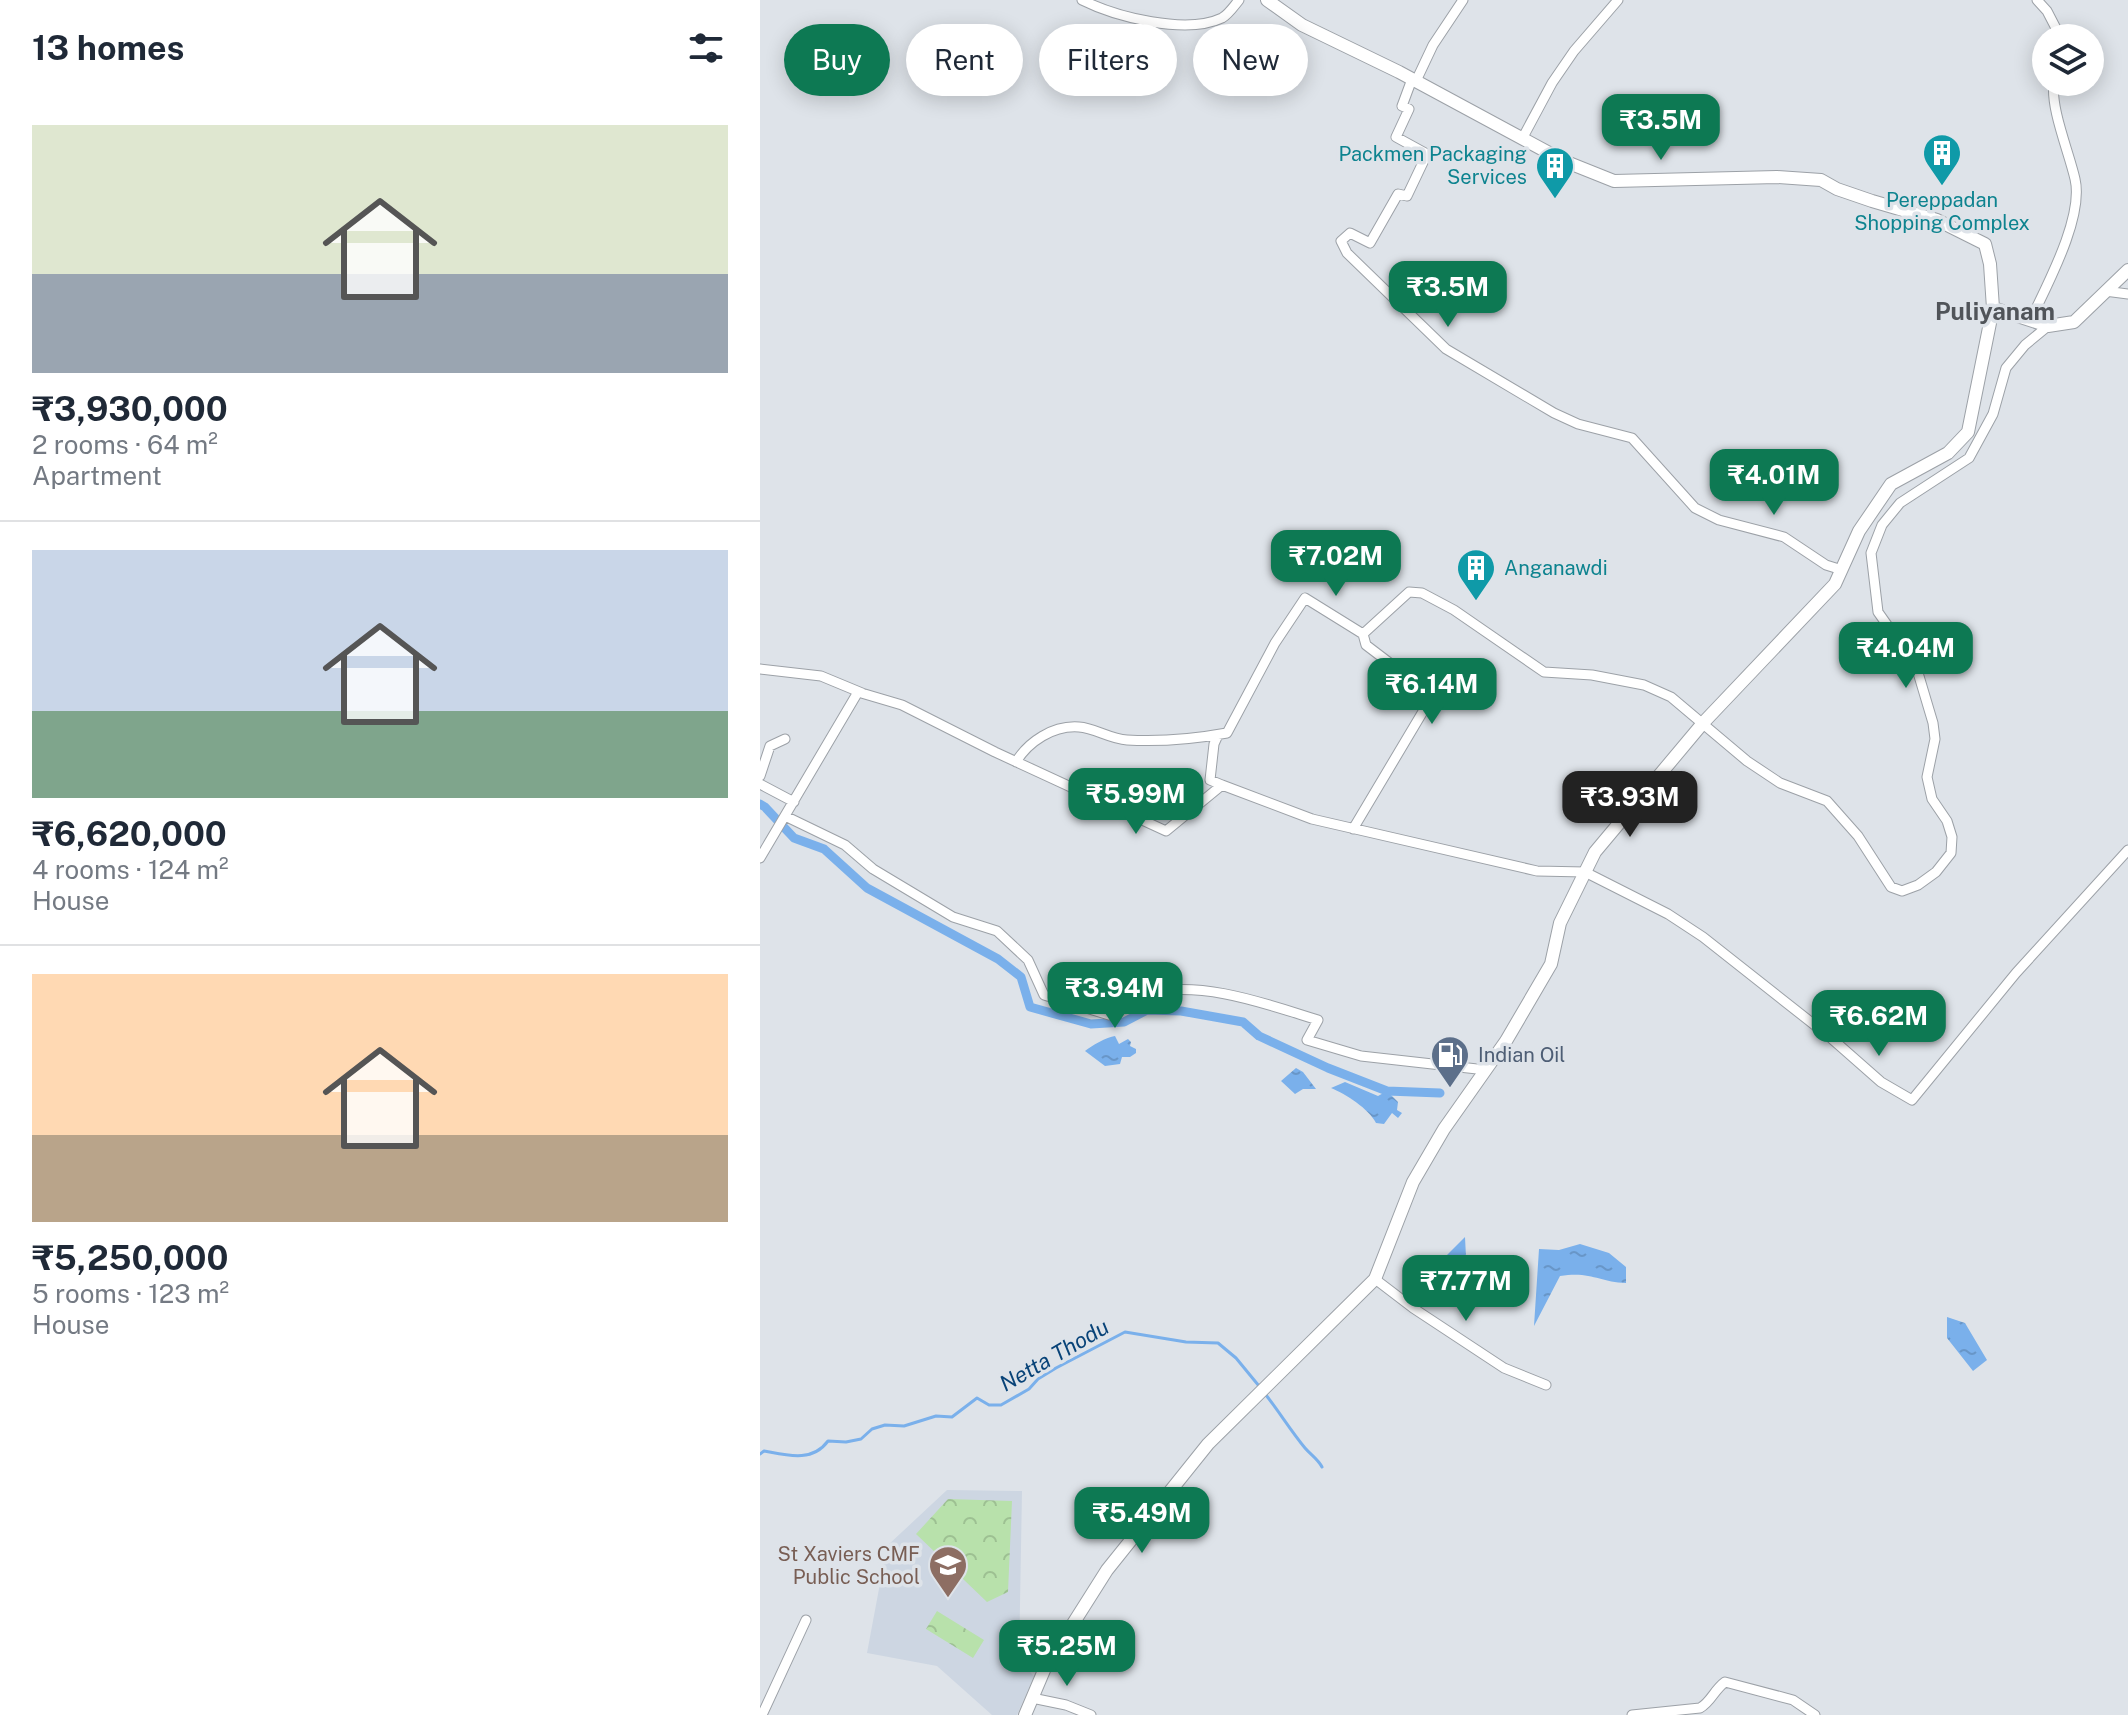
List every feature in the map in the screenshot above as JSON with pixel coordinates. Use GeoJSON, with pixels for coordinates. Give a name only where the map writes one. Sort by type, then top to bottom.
{"type":"FeatureCollection","features":[{"type":"Feature","properties":{"kind":"main road"},"geometry":{"type":"LineString","coordinates":[[1025,1715],[1045,1668],[1107,1570],[1208,1444],[1375,1279],[1413,1182],[1444,1129],[1506,1041],[1551,964],[1560,923],[1595,852],[1703,723],[1835,584],[1859,531],[1891,484],[1948,453],[1968,432],[1993,308],[1990,264],[1985,244],[1937,220],[1837,189],[1821,180],[1777,177],[1614,181],[1564,161],[1414,80],[1302,25],[1267,0]]}},
{"type":"Feature","properties":{"kind":"main road"},"geometry":{"type":"LineString","coordinates":[[1993,308],[2048,326],[2074,322],[2128,270]]}},
{"type":"Feature","properties":{"kind":"street"},"geometry":{"type":"LineString","coordinates":[[1082,0],[1114,14],[1160,24],[1207,23],[1225,17],[1239,0]]}},
{"type":"Feature","properties":{"kind":"street"},"geometry":{"type":"LineString","coordinates":[[1463,0],[1433,45],[1402,106],[1409,109],[1396,137],[1427,154],[1407,196],[1398,194],[1370,243],[1350,233],[1341,241],[1347,253],[1446,349],[1554,413],[1578,424],[1632,438],[1695,508],[1719,520],[1784,537],[1826,565],[1842,570]]}},
{"type":"Feature","properties":{"kind":"street"},"geometry":{"type":"LineString","coordinates":[[1522,139],[1552,83],[1574,51],[1618,0]]}},
{"type":"Feature","properties":{"kind":"street"},"geometry":{"type":"LineString","coordinates":[[2037,0],[2054,24]]}},
{"type":"Feature","properties":{"kind":"street"},"geometry":{"type":"LineString","coordinates":[[2031,319],[2070,232],[2076,182],[2064,145],[2056,96]]}},
{"type":"Feature","properties":{"kind":"street"},"geometry":{"type":"LineString","coordinates":[[2105,291],[2128,294]]}},
{"type":"Feature","properties":{"kind":"street"},"geometry":{"type":"LineString","coordinates":[[1363,634],[1409,592],[1422,593],[1454,610],[1544,672],[1592,675],[1644,685],[1671,697],[1747,761],[1780,783],[1827,801],[1858,836],[1891,887],[1902,891],[1918,885],[1936,872],[1951,853],[1952,837],[1947,821],[1932,799],[1927,777],[1935,739],[1933,723],[1916,666],[1878,612],[1871,553],[1882,525],[1900,503],[1969,458],[1979,445],[1993,414],[2006,368],[2025,345],[2048,326]]}},
{"type":"Feature","properties":{"kind":"street"},"geometry":{"type":"LineString","coordinates":[[1016,762],[1024,749],[1038,738],[1062,729],[1079,727],[1124,740],[1193,739],[1227,733],[1275,643],[1305,598],[1363,634],[1366,645],[1431,698],[1353,829]]}},
{"type":"Feature","properties":{"kind":"street"},"geometry":{"type":"LineString","coordinates":[[760,669],[821,676],[902,705],[1166,831],[1222,785]]}},
{"type":"Feature","properties":{"kind":"street"},"geometry":{"type":"LineString","coordinates":[[760,858],[858,692],[862,693]]}},
{"type":"Feature","properties":{"kind":"street"},"geometry":{"type":"LineString","coordinates":[[1218,735],[1210,780],[1222,785],[1312,819],[1353,829],[1537,871],[1585,872],[1668,914],[1703,937],[1831,1038],[1881,1082],[1912,1100],[2016,973],[2128,850]]}},
{"type":"Feature","properties":{"kind":"street"},"geometry":{"type":"LineString","coordinates":[[760,776],[770,746],[785,739]]}},
{"type":"Feature","properties":{"kind":"street"},"geometry":{"type":"LineString","coordinates":[[760,784],[794,802]]}},
{"type":"Feature","properties":{"kind":"street"},"geometry":{"type":"LineString","coordinates":[[785,816],[845,845],[873,869],[953,917],[997,931],[1028,960],[1044,995],[1109,1015],[1144,993],[1192,990],[1240,996],[1318,1020],[1307,1040],[1361,1056],[1486,1070]]}},
{"type":"Feature","properties":{"kind":"street"},"geometry":{"type":"LineString","coordinates":[[1375,1279],[1504,1368],[1546,1385]]}},
{"type":"Feature","properties":{"kind":"street"},"geometry":{"type":"LineString","coordinates":[[762,1715],[806,1620]]}},
{"type":"Feature","properties":{"kind":"street"},"geometry":{"type":"LineString","coordinates":[[1632,1715],[1700,1708],[1708,1704],[1725,1682],[1793,1700],[1815,1715]]}},
{"type":"Feature","properties":{"kind":"street"},"geometry":{"type":"LineString","coordinates":[[1032,1698],[1066,1705],[1091,1715]]}},
{"type":"Feature","properties":{"kind":"shaded area","name":"St Xaviers CMF Public School"},"geometry":{"type":"Polygon","coordinates":[[[947,1490],[1022,1491],[1019,1661],[1034,1676],[1017,1715],[992,1715],[937,1666],[867,1653],[887,1546],[947,1490]]]}},
{"type":"Feature","properties":{"kind":"green space"},"geometry":{"type":"Polygon","coordinates":[[[948,1499],[1012,1501],[1008,1592],[987,1602],[916,1534],[948,1499]]]}},
{"type":"Feature","properties":{"kind":"green space"},"geometry":{"type":"Polygon","coordinates":[[[937,1611],[984,1640],[973,1658],[926,1629],[937,1611]]]}},
{"type":"Feature","properties":{"kind":"water"},"geometry":{"type":"Polygon","coordinates":[[[1115,1036],[1119,1044],[1128,1039],[1130,1046],[1136,1049],[1130,1057],[1122,1057],[1120,1064],[1105,1066],[1085,1051],[1099,1042],[1115,1036]]]}},
{"type":"Feature","properties":{"kind":"water"},"geometry":{"type":"Polygon","coordinates":[[[1296,1068],[1316,1089],[1303,1089],[1295,1094],[1281,1081],[1296,1068]]]}},
{"type":"Feature","properties":{"kind":"water"},"geometry":{"type":"Polygon","coordinates":[[[1345,1082],[1378,1096],[1387,1091],[1398,1102],[1397,1110],[1402,1113],[1398,1118],[1392,1113],[1384,1124],[1376,1123],[1356,1102],[1331,1088],[1345,1082]]]}},
{"type":"Feature","properties":{"kind":"water"},"geometry":{"type":"Polygon","coordinates":[[[1465,1237],[1466,1257],[1487,1274],[1434,1274],[1444,1258],[1465,1237]]]}},
{"type":"Feature","properties":{"kind":"water"},"geometry":{"type":"Polygon","coordinates":[[[1580,1244],[1609,1253],[1626,1267],[1626,1283],[1580,1275],[1560,1276],[1534,1326],[1539,1249],[1559,1250],[1580,1244]]]}},
{"type":"Feature","properties":{"kind":"water"},"geometry":{"type":"Polygon","coordinates":[[[1947,1317],[1965,1323],[1987,1360],[1973,1371],[1947,1338],[1947,1317]]]}},
{"type":"Feature","properties":{"kind":"waterway"},"geometry":{"type":"LineString","coordinates":[[760,804],[794,838],[824,849],[867,888],[998,959],[1021,977],[1030,1007],[1091,1024],[1124,1022],[1147,1010],[1181,1011],[1243,1022],[1259,1036],[1387,1091],[1440,1093]]}},
{"type":"Feature","properties":{"kind":"waterway","name":"Netta Thodu"},"geometry":{"type":"LineString","coordinates":[[760,1454],[764,1451],[807,1455],[822,1448],[828,1441],[861,1439],[872,1429],[885,1425],[904,1426],[936,1416],[952,1417],[977,1398],[989,1405],[1001,1405],[1056,1368],[1125,1332],[1186,1342],[1218,1343],[1236,1358],[1259,1386]]}},
{"type":"Feature","properties":{"kind":"waterway","name":"Netta Thodu"},"geometry":{"type":"LineString","coordinates":[[1266,1395],[1322,1467]]}},
{"type":"Feature","properties":{"kind":"place","name":"Pereppadan Shopping Complex"},"geometry":{"type":"Point","coordinates":[1942,187]}},
{"type":"Feature","properties":{"kind":"place","name":"Packmen Packaging Services"},"geometry":{"type":"Point","coordinates":[1555,200]}},
{"type":"Feature","properties":{"kind":"place","name":"Anganawdi"},"geometry":{"type":"Point","coordinates":[1476,602]}},
{"type":"Feature","properties":{"kind":"place","name":"Indian Oil"},"geometry":{"type":"Point","coordinates":[1450,1089]}},
{"type":"Feature","properties":{"kind":"place","name":"St Xaviers CMF Public School"},"geometry":{"type":"Point","coordinates":[948,1599]}},
{"type":"Feature","properties":{"kind":"district","name":"Puliyanam"},"geometry":{"type":"Point","coordinates":[1995,311]}}]}
